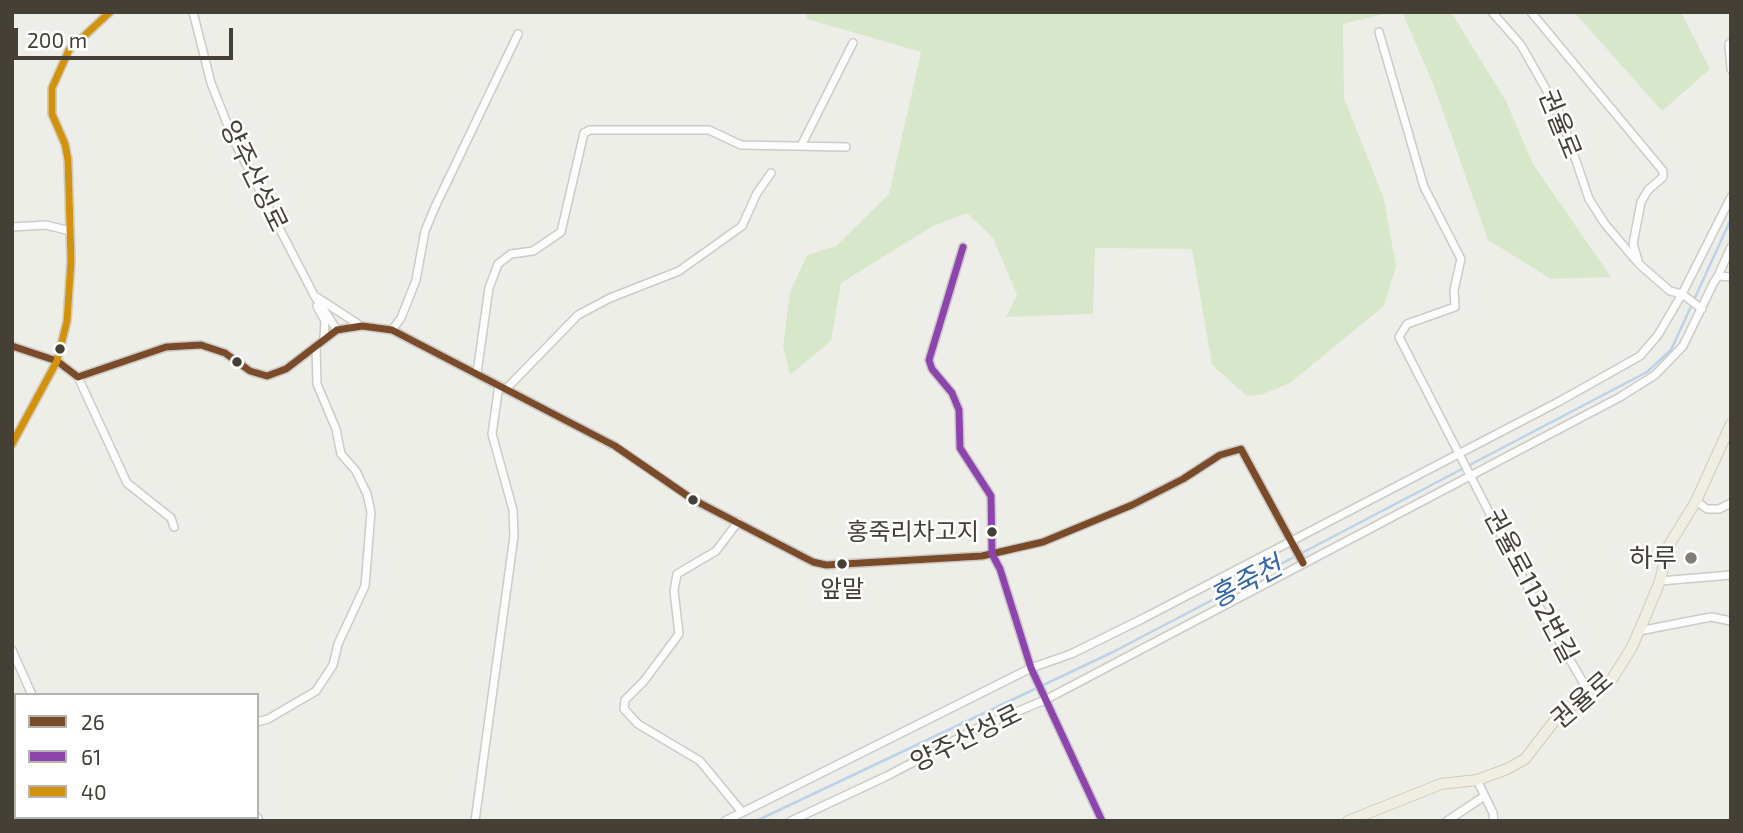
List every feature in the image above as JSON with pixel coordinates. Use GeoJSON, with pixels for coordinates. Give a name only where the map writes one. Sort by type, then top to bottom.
{"type":"FeatureCollection","features":[{"type":"Feature","properties":{"kind":"main road","name":"권율로"},"geometry":{"type":"LineString","coordinates":[[1348,821],[1441,784],[1477,780],[1525,759],[1562,711],[1591,696],[1612,679],[1639,631],[1660,581],[1668,547],[1696,501],[1731,424]]}},
{"type":"Feature","properties":{"kind":"street"},"geometry":{"type":"LineString","coordinates":[[12,444],[57,361],[67,321],[70,231],[67,152],[52,114],[52,88],[69,50],[110,12]]}},
{"type":"Feature","properties":{"kind":"street","name":"양주산성로"},"geometry":{"type":"LineString","coordinates":[[193,12],[211,83],[234,141],[314,295],[337,330]]}},
{"type":"Feature","properties":{"kind":"street","name":"권율로"},"geometry":{"type":"LineString","coordinates":[[1492,12],[1521,45],[1560,114],[1589,199],[1605,224],[1639,264],[1670,292],[1682,294],[1702,309]]}},
{"type":"Feature","properties":{"kind":"street"},"geometry":{"type":"LineString","coordinates":[[1531,12],[1663,171],[1663,177],[1648,190],[1641,202],[1633,244],[1639,264]]}},
{"type":"Feature","properties":{"kind":"street"},"geometry":{"type":"LineString","coordinates":[[1379,32],[1424,187],[1461,259],[1454,290],[1455,307],[1407,324],[1399,337],[1460,454]]}},
{"type":"Feature","properties":{"kind":"street"},"geometry":{"type":"LineString","coordinates":[[392,330],[401,318],[416,280],[425,231],[435,207],[518,33]]}},
{"type":"Feature","properties":{"kind":"street"},"geometry":{"type":"LineString","coordinates":[[801,146],[853,43]]}},
{"type":"Feature","properties":{"kind":"street"},"geometry":{"type":"LineString","coordinates":[[1729,44],[1731,69]]}},
{"type":"Feature","properties":{"kind":"street"},"geometry":{"type":"LineString","coordinates":[[477,373],[489,288],[498,264],[511,254],[533,251],[561,232],[584,133],[590,130],[709,130],[741,145],[846,147]]}},
{"type":"Feature","properties":{"kind":"street"},"geometry":{"type":"LineString","coordinates":[[475,821],[514,536],[513,510],[492,434],[503,387],[578,315],[610,298],[679,271],[742,226],[757,193],[771,173]]}},
{"type":"Feature","properties":{"kind":"street"},"geometry":{"type":"LineString","coordinates":[[725,821],[1031,668],[1071,654],[1460,454],[1640,356],[1658,335],[1682,294],[1731,197]]}},
{"type":"Feature","properties":{"kind":"street"},"geometry":{"type":"LineString","coordinates":[[12,228],[46,225],[70,231]]}},
{"type":"Feature","properties":{"kind":"street","name":"양주산성로"},"geometry":{"type":"LineString","coordinates":[[963,247],[929,360],[932,369],[952,393],[959,410],[960,448],[991,496],[992,554],[1000,569],[1031,668],[1102,821]]}},
{"type":"Feature","properties":{"kind":"street"},"geometry":{"type":"LineString","coordinates":[[1043,697],[1472,476],[1655,376],[1683,346],[1731,247]]}},
{"type":"Feature","properties":{"kind":"street"},"geometry":{"type":"LineString","coordinates":[[1718,276],[1731,277]]}},
{"type":"Feature","properties":{"kind":"street"},"geometry":{"type":"LineString","coordinates":[[314,295],[362,326]]}},
{"type":"Feature","properties":{"kind":"street"},"geometry":{"type":"LineString","coordinates":[[314,295],[325,321],[324,340]]}},
{"type":"Feature","properties":{"kind":"street"},"geometry":{"type":"LineString","coordinates":[[78,377],[139,354],[190,344],[218,349],[250,372],[267,376],[286,369],[337,330],[362,326],[392,330],[615,446],[670,486],[813,562],[826,565],[992,554],[1043,542],[1183,479],[1220,455],[1241,449],[1303,563]]}},
{"type":"Feature","properties":{"kind":"street"},"geometry":{"type":"LineString","coordinates":[[12,346],[57,361],[78,377],[127,483],[171,518],[174,527]]}},
{"type":"Feature","properties":{"kind":"street"},"geometry":{"type":"LineString","coordinates":[[259,721],[316,691],[333,665],[338,644],[365,586],[369,503],[356,471],[341,454],[336,429],[317,384],[316,346]]}},
{"type":"Feature","properties":{"kind":"street","name":"권율로1132번길"},"geometry":{"type":"LineString","coordinates":[[1460,454],[1526,584],[1591,696]]}},
{"type":"Feature","properties":{"kind":"street"},"geometry":{"type":"LineString","coordinates":[[1696,501],[1707,509],[1730,505]]}},
{"type":"Feature","properties":{"kind":"street"},"geometry":{"type":"LineString","coordinates":[[738,522],[716,551],[677,575],[674,591],[678,634],[644,681],[625,700],[624,709],[638,724],[700,761],[742,812]]}},
{"type":"Feature","properties":{"kind":"street"},"geometry":{"type":"LineString","coordinates":[[1660,581],[1731,575]]}},
{"type":"Feature","properties":{"kind":"street"},"geometry":{"type":"LineString","coordinates":[[1639,631],[1711,617],[1731,621]]}},
{"type":"Feature","properties":{"kind":"street"},"geometry":{"type":"LineString","coordinates":[[12,650],[31,693]]}},
{"type":"Feature","properties":{"kind":"street","name":"양주산성로"},"geometry":{"type":"LineString","coordinates":[[791,821],[1043,697]]}},
{"type":"Feature","properties":{"kind":"street"},"geometry":{"type":"LineString","coordinates":[[1477,780],[1493,813],[1494,821]]}},
{"type":"Feature","properties":{"kind":"street"},"geometry":{"type":"LineString","coordinates":[[1447,821],[1483,797]]}},
{"type":"Feature","properties":{"kind":"green space"},"geometry":{"type":"Polygon","coordinates":[[[806,12],[1393,12],[1343,24],[1344,98],[1384,199],[1396,266],[1384,306],[1290,383],[1261,395],[1247,396],[1212,365],[1192,249],[1095,248],[1093,314],[1006,317],[1017,295],[993,238],[967,213],[933,226],[841,283],[831,341],[790,375],[783,347],[790,292],[807,255],[836,246],[889,194],[921,52],[807,19],[806,12]]]}},
{"type":"Feature","properties":{"kind":"green space"},"geometry":{"type":"Polygon","coordinates":[[[1402,12],[1451,12],[1506,101],[1533,164],[1611,277],[1551,279],[1488,240],[1434,86],[1402,12]]]}},
{"type":"Feature","properties":{"kind":"green space"},"geometry":{"type":"Polygon","coordinates":[[[1574,12],[1681,12],[1710,69],[1662,111],[1574,12]]]}},
{"type":"Feature","properties":{"kind":"waterway","name":"홍죽천"},"geometry":{"type":"LineString","coordinates":[[756,821],[1113,652],[1647,372],[1671,350],[1731,219]]}},
{"type":"Feature","properties":{"kind":"transit line","name":"40"},"geometry":{"type":"LineString","coordinates":[[12,444],[57,361],[67,321],[71,261],[68,160],[65,144],[52,114],[52,88],[69,50],[110,12]]}},
{"type":"Feature","properties":{"kind":"transit line","name":"61"},"geometry":{"type":"LineString","coordinates":[[963,247],[929,360],[932,369],[952,393],[959,410],[960,448],[991,496],[992,554],[1000,569],[1031,668],[1102,821]]}},
{"type":"Feature","properties":{"kind":"transit line","name":"26"},"geometry":{"type":"LineString","coordinates":[[12,346],[57,361],[78,377],[166,347],[201,345],[225,353],[250,371],[267,376],[286,369],[337,330],[362,326],[392,330],[615,446],[692,499],[813,562],[826,565],[982,556],[1043,542],[1132,505],[1183,479],[1220,455],[1241,449],[1303,563]]}},
{"type":"Feature","properties":{"kind":"place","name":"홍죽리차고지"},"geometry":{"type":"Point","coordinates":[992,532]}},
{"type":"Feature","properties":{"kind":"place","name":"하루"},"geometry":{"type":"Point","coordinates":[1691,558]}},
{"type":"Feature","properties":{"kind":"place","name":"앞말"},"geometry":{"type":"Point","coordinates":[842,564]}}]}
